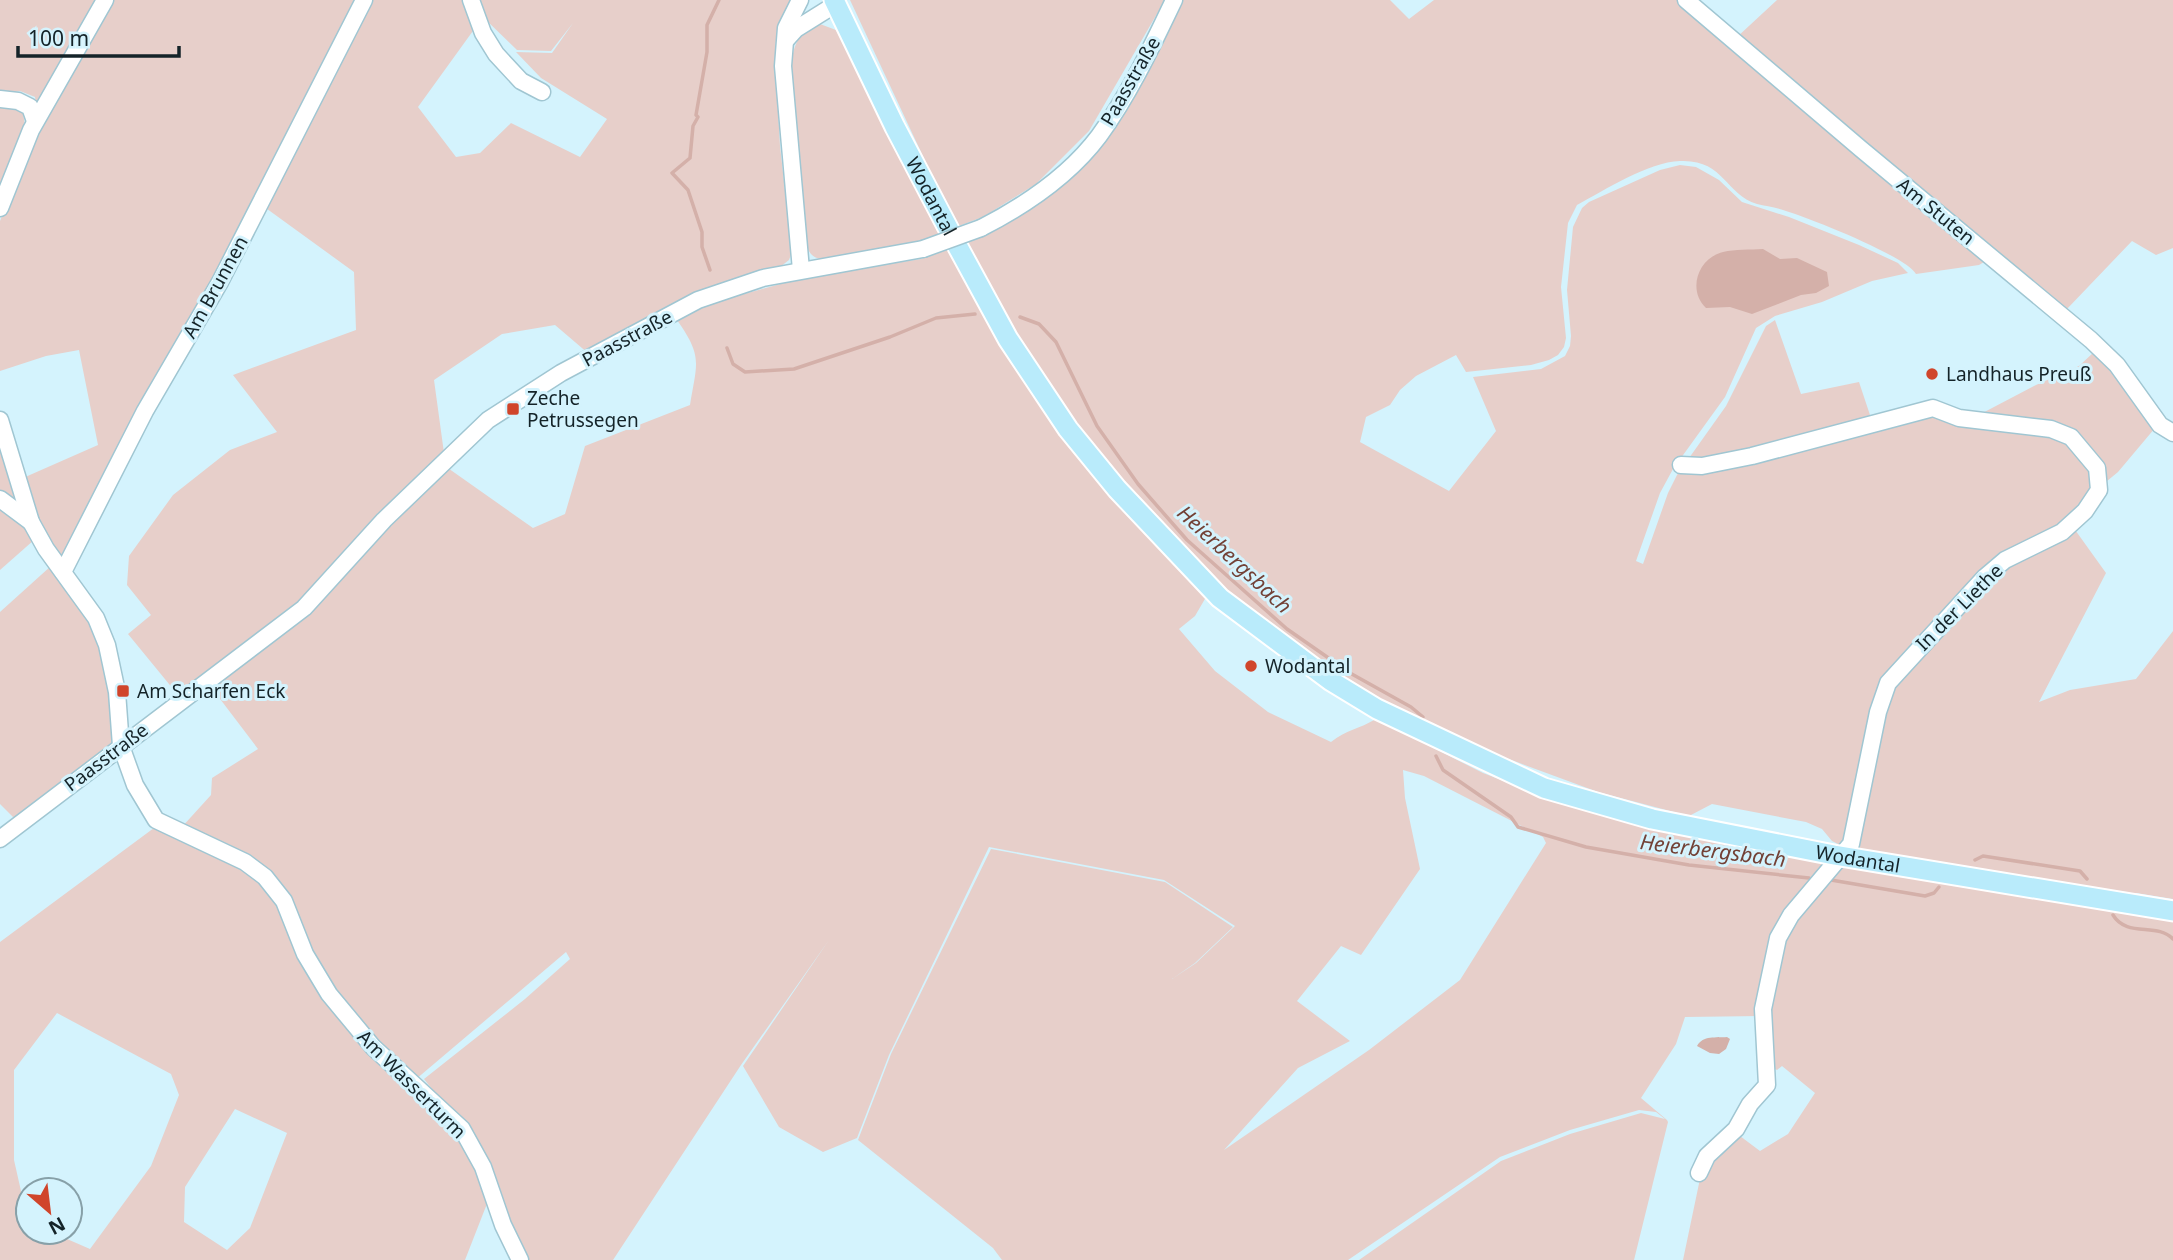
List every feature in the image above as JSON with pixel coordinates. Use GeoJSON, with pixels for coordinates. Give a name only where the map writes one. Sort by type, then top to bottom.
{"type":"FeatureCollection","features":[{"type":"Feature","properties":{"kind":"main road","name":"Wodantal"},"geometry":{"type":"LineString","coordinates":[[835,2],[932,199],[1008,339],[1068,429],[1117,489],[1220,598],[1331,681],[1377,709],[1544,789],[1652,819],[1839,856],[2173,911]]}},
{"type":"Feature","properties":{"kind":"street","name":"Am Brunnen"},"geometry":{"type":"LineString","coordinates":[[62,572],[145,411],[220,282],[364,0]]}},
{"type":"Feature","properties":{"kind":"street"},"geometry":{"type":"LineString","coordinates":[[471,0],[483,33],[496,54],[521,81],[542,92]]}},
{"type":"Feature","properties":{"kind":"street","name":"Paasstraße"},"geometry":{"type":"LineString","coordinates":[[0,839],[304,608],[384,520],[488,420],[541,384],[698,300],[763,278],[923,249],[981,228],[1042,190],[1073,164],[1098,137],[1124,96],[1174,0]]}},
{"type":"Feature","properties":{"kind":"street","name":"Am Stuten"},"geometry":{"type":"LineString","coordinates":[[1686,0],[2091,340],[2117,365],[2160,425],[2173,433]]}},
{"type":"Feature","properties":{"kind":"street"},"geometry":{"type":"LineString","coordinates":[[801,270],[783,79],[786,28],[802,2]]}},
{"type":"Feature","properties":{"kind":"street","name":"Wodantal"},"geometry":{"type":"LineString","coordinates":[[787,39],[796,29],[835,2]]}},
{"type":"Feature","properties":{"kind":"street"},"geometry":{"type":"LineString","coordinates":[[0,208],[35,121],[99,4]]}},
{"type":"Feature","properties":{"kind":"street"},"geometry":{"type":"LineString","coordinates":[[0,99],[18,101],[30,107],[35,121]]}},
{"type":"Feature","properties":{"kind":"street","name":"In der Liethe"},"geometry":{"type":"LineString","coordinates":[[1681,465],[1702,466],[1752,456],[1933,408],[1959,418],[2051,429],[2071,437],[2097,468],[2099,490],[2085,511],[2062,532],[2005,561],[1985,577],[1888,683],[1878,712],[1851,844],[1791,915],[1778,938],[1763,1009],[1767,1085],[1750,1104],[1735,1129],[1707,1156],[1699,1173]]}},
{"type":"Feature","properties":{"kind":"street"},"geometry":{"type":"LineString","coordinates":[[0,420],[31,522]]}},
{"type":"Feature","properties":{"kind":"street"},"geometry":{"type":"LineString","coordinates":[[0,499],[31,522]]}},
{"type":"Feature","properties":{"kind":"street","name":"Am Wasserturm"},"geometry":{"type":"LineString","coordinates":[[31,522],[46,549],[96,618],[107,645],[117,692],[121,746],[135,785],[156,820],[245,862],[264,877],[284,901],[305,954],[329,994],[373,1047],[462,1129],[483,1167],[503,1224],[520,1260]]}},
{"type":"Feature","properties":{"kind":"shaded area"},"geometry":{"type":"Polygon","coordinates":[[[0,0],[791,0],[776,38],[775,57],[780,146],[792,252],[789,260],[780,267],[589,354],[555,325],[502,334],[434,380],[444,453],[299,607],[178,695],[128,634],[151,615],[127,585],[129,556],[173,495],[230,450],[277,432],[233,375],[356,330],[354,272],[263,206],[61,564],[35,517],[23,478],[98,445],[79,350],[46,356],[0,371],[0,221],[39,125],[35,97],[20,91],[0,94],[0,0]],[[483,17],[418,107],[456,157],[480,153],[511,123],[580,157],[607,119],[541,78],[516,52],[552,53],[573,23],[551,51],[517,50],[483,17]]]}},
{"type":"Feature","properties":{"kind":"shaded area"},"geometry":{"type":"Polygon","coordinates":[[[850,0],[1165,0],[1089,131],[1036,184],[983,217],[956,227],[850,0]]]}},
{"type":"Feature","properties":{"kind":"shaded area"},"geometry":{"type":"Polygon","coordinates":[[[1182,0],[1390,0],[1409,19],[1434,0],[1678,0],[1756,70],[1984,262],[1916,274],[1894,257],[1855,238],[1795,214],[1746,199],[1706,165],[1680,161],[1654,166],[1577,205],[1568,223],[1561,287],[1566,338],[1558,355],[1531,365],[1466,372],[1456,355],[1416,376],[1400,390],[1390,405],[1366,417],[1360,442],[1449,491],[1496,431],[1473,377],[1541,369],[1565,356],[1570,346],[1567,290],[1573,227],[1582,208],[1589,202],[1660,170],[1680,165],[1696,167],[1719,180],[1742,202],[1789,217],[1898,263],[1908,273],[1872,281],[1822,302],[1775,316],[1756,328],[1725,397],[1673,469],[1660,493],[1636,561],[1643,564],[1677,475],[1726,406],[1766,326],[1775,320],[1801,394],[1859,382],[1872,421],[1933,411],[2050,432],[2083,453],[2096,484],[2084,510],[2023,548],[1896,669],[1849,840],[1840,845],[1832,841],[1822,829],[1806,822],[1712,804],[1689,816],[1598,792],[1460,741],[1355,687],[1226,593],[1146,518],[1062,411],[961,244],[1004,225],[1063,183],[1100,148],[1182,0]]]}},
{"type":"Feature","properties":{"kind":"shaded area"},"geometry":{"type":"Polygon","coordinates":[[[1777,0],[2173,0],[2173,248],[2156,255],[2132,241],[2066,310],[1736,38],[1777,0]]]}},
{"type":"Feature","properties":{"kind":"shaded area"},"geometry":{"type":"Polygon","coordinates":[[[820,24],[836,30],[941,235],[840,258],[817,258],[810,253],[806,246],[791,68],[793,53],[801,35],[820,24]]]}},
{"type":"Feature","properties":{"kind":"shaded area"},"geometry":{"type":"Polygon","coordinates":[[[0,106],[15,106],[23,113],[25,125],[0,193],[0,106]]]}},
{"type":"Feature","properties":{"kind":"shaded area"},"geometry":{"type":"Polygon","coordinates":[[[954,247],[1009,353],[1209,592],[1195,616],[1179,629],[1215,671],[1268,712],[1331,742],[1376,719],[1483,773],[1564,804],[1826,862],[1788,915],[1761,1016],[1685,1017],[1676,1044],[1641,1098],[1667,1120],[1668,1122],[1634,1260],[1359,1260],[1501,1161],[1570,1134],[1641,1113],[1665,1119],[1656,1112],[1639,1110],[1570,1130],[1500,1157],[1348,1260],[1002,1260],[993,1248],[858,1140],[891,1054],[991,849],[1165,882],[1233,927],[1195,963],[1172,979],[1196,963],[1235,926],[1164,880],[989,847],[889,1055],[857,1138],[823,1152],[779,1127],[743,1066],[829,940],[741,1065],[613,1260],[525,1260],[470,1127],[440,1099],[424,1079],[525,999],[570,959],[566,952],[415,1080],[332,993],[309,952],[289,900],[181,828],[211,795],[212,778],[258,749],[211,687],[445,466],[533,528],[565,514],[585,446],[690,405],[696,360],[691,343],[677,320],[711,303],[806,277],[921,259],[954,247]],[[1403,770],[1405,798],[1420,869],[1361,955],[1341,946],[1297,1001],[1350,1041],[1298,1068],[1224,1150],[1369,1050],[1460,980],[1546,843],[1543,837],[1424,776],[1403,770]]]}},
{"type":"Feature","properties":{"kind":"shaded area"},"geometry":{"type":"Polygon","coordinates":[[[1763,249],[1780,259],[1797,258],[1827,272],[1829,286],[1816,293],[1801,295],[1752,314],[1730,307],[1706,308],[1700,301],[1696,284],[1707,261],[1723,252],[1763,249]]]}},
{"type":"Feature","properties":{"kind":"shaded area"},"geometry":{"type":"Polygon","coordinates":[[[2094,352],[2104,361],[2155,428],[2118,472],[2101,486],[2074,436],[1973,418],[2079,366],[2094,352]]]}},
{"type":"Feature","properties":{"kind":"shaded area"},"geometry":{"type":"Polygon","coordinates":[[[0,433],[22,505],[0,494],[0,433]]]}},
{"type":"Feature","properties":{"kind":"shaded area"},"geometry":{"type":"Polygon","coordinates":[[[0,501],[21,518],[34,540],[0,570],[0,501]]]}},
{"type":"Feature","properties":{"kind":"shaded area"},"geometry":{"type":"Polygon","coordinates":[[[2073,527],[2106,573],[2039,702],[2070,690],[2136,679],[2173,631],[2173,899],[2136,893],[2131,912],[2173,920],[2173,1260],[1683,1260],[1701,1174],[1736,1133],[1760,1151],[1788,1134],[1815,1093],[1782,1066],[1777,1070],[1771,1067],[1767,1032],[1782,938],[1837,864],[1959,886],[1966,869],[1850,851],[1891,684],[1988,578],[2073,527]]]}},
{"type":"Feature","properties":{"kind":"shaded area"},"geometry":{"type":"Polygon","coordinates":[[[51,566],[91,618],[109,681],[114,737],[112,744],[16,820],[0,804],[0,612],[51,566]]]}},
{"type":"Feature","properties":{"kind":"shaded area"},"geometry":{"type":"Polygon","coordinates":[[[158,825],[243,864],[282,902],[326,996],[460,1130],[490,1196],[465,1260],[0,1260],[0,942],[158,825]],[[57,1013],[14,1070],[14,1160],[18,1176],[14,1176],[14,1246],[83,1246],[90,1249],[151,1166],[179,1095],[171,1074],[57,1013]],[[235,1109],[185,1187],[184,1222],[227,1250],[250,1228],[287,1133],[235,1109]]]}},
{"type":"Feature","properties":{"kind":"shaded area"},"geometry":{"type":"Polygon","coordinates":[[[1706,1039],[1730,1039],[1726,1049],[1719,1054],[1710,1053],[1697,1046],[1706,1039]]]}},
{"type":"Feature","properties":{"kind":"waterway","name":"Heierbergsbach"},"geometry":{"type":"LineString","coordinates":[[710,270],[702,247],[702,232],[688,190],[672,173],[690,158],[693,126],[698,117],[696,115],[707,52],[707,25],[719,0]]}},
{"type":"Feature","properties":{"kind":"waterway","name":"Heierbergsbach"},"geometry":{"type":"LineString","coordinates":[[727,348],[733,364],[745,372],[794,369],[890,337],[936,318],[975,314]]}},
{"type":"Feature","properties":{"kind":"waterway","name":"Heierbergsbach"},"geometry":{"type":"LineString","coordinates":[[1020,317],[1039,324],[1056,342],[1097,426],[1138,484],[1187,540],[1287,629],[1350,673],[1411,707],[1423,717]]}},
{"type":"Feature","properties":{"kind":"waterway","name":"Heierbergsbach"},"geometry":{"type":"LineString","coordinates":[[1436,756],[1443,770],[1511,817],[1518,827],[1586,847],[1689,865],[1809,878]]}},
{"type":"Feature","properties":{"kind":"waterway","name":"Heierbergsbach"},"geometry":{"type":"LineString","coordinates":[[1975,860],[1983,856],[2080,871],[2087,879]]}},
{"type":"Feature","properties":{"kind":"waterway","name":"Heierbergsbach"},"geometry":{"type":"LineString","coordinates":[[1831,880],[1925,896],[1934,893],[1939,887]]}},
{"type":"Feature","properties":{"kind":"waterway","name":"Heierbergsbach"},"geometry":{"type":"LineString","coordinates":[[2113,915],[2126,926],[2159,931],[2173,939]]}},
{"type":"Feature","properties":{"kind":"place","name":"Landhaus Preuß"},"geometry":{"type":"Point","coordinates":[1932,374]}},
{"type":"Feature","properties":{"kind":"place","name":"Zeche Petrussegen"},"geometry":{"type":"Point","coordinates":[513,409]}},
{"type":"Feature","properties":{"kind":"place","name":"Wodantal"},"geometry":{"type":"Point","coordinates":[1251,666]}},
{"type":"Feature","properties":{"kind":"place","name":"Am Scharfen Eck"},"geometry":{"type":"Point","coordinates":[123,691]}}]}
